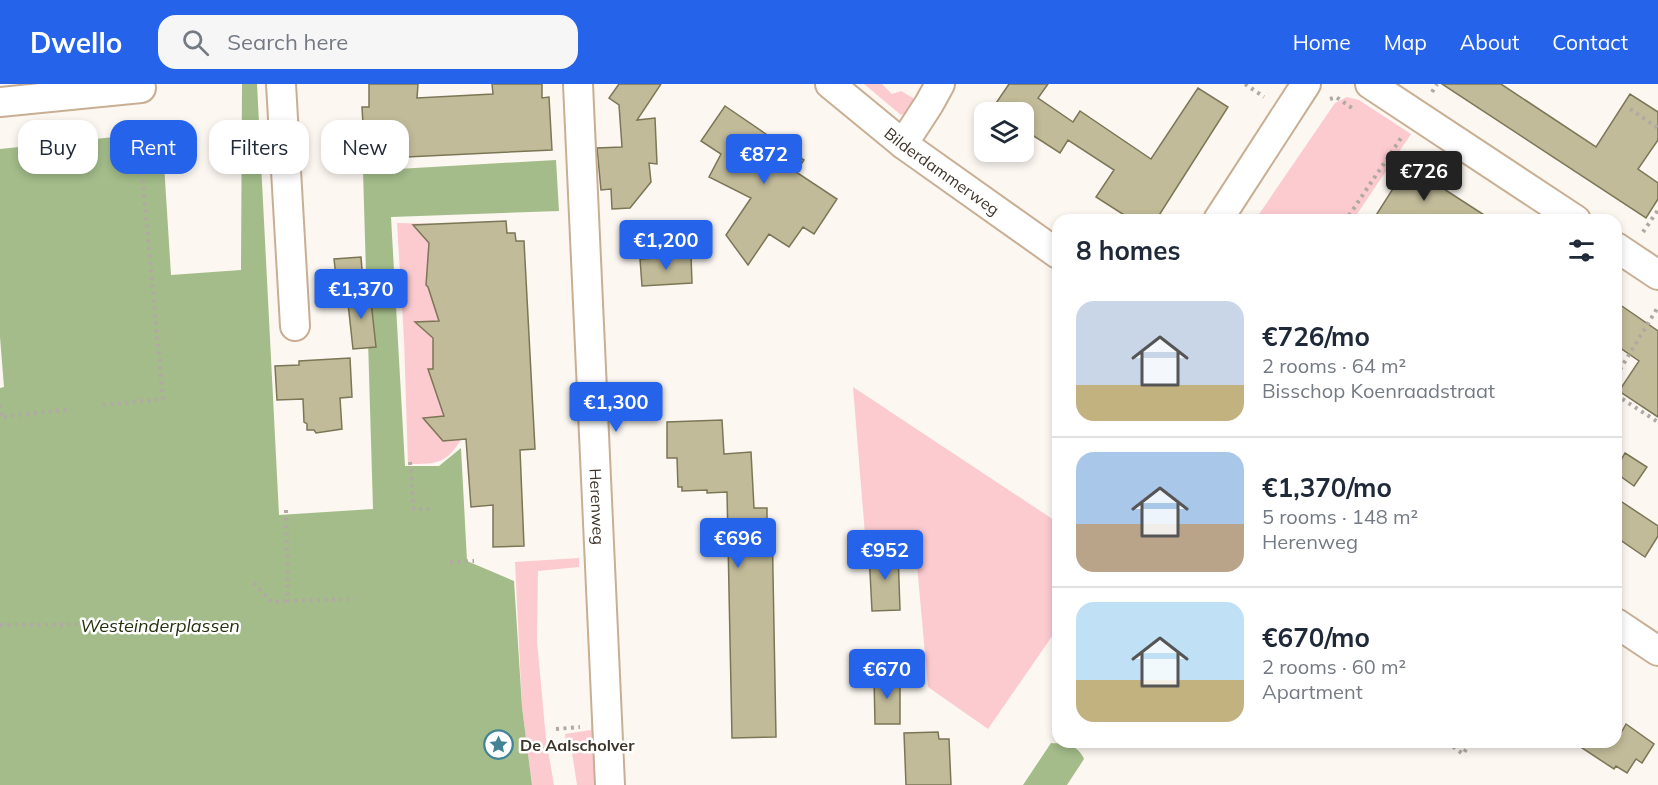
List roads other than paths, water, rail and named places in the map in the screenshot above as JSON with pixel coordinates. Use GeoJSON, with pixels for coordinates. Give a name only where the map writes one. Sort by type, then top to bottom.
{"type":"FeatureCollection","features":[{"type":"Feature","properties":{"kind":"street"},"geometry":{"type":"LineString","coordinates":[[0,90],[2,84]]}},
{"type":"Feature","properties":{"kind":"street"},"geometry":{"type":"LineString","coordinates":[[281,84],[295,326]]}},
{"type":"Feature","properties":{"kind":"street","name":"Herenweg"},"geometry":{"type":"LineString","coordinates":[[578,84],[610,785]]}},
{"type":"Feature","properties":{"kind":"street","name":"Bilderdammerweg"},"geometry":{"type":"LineString","coordinates":[[830,84],[903,144],[1052,250]]}},
{"type":"Feature","properties":{"kind":"street"},"geometry":{"type":"LineString","coordinates":[[903,144],[940,84]]}},
{"type":"Feature","properties":{"kind":"street"},"geometry":{"type":"LineString","coordinates":[[1222,214],[1306,84]]}},
{"type":"Feature","properties":{"kind":"street"},"geometry":{"type":"LineString","coordinates":[[1370,84],[1567,214]]}},
{"type":"Feature","properties":{"kind":"street"},"geometry":{"type":"LineString","coordinates":[[0,102],[58,90],[141,88]]}},
{"type":"Feature","properties":{"kind":"street"},"geometry":{"type":"LineString","coordinates":[[1622,251],[1658,275]]}},
{"type":"Feature","properties":{"kind":"street"},"geometry":{"type":"LineString","coordinates":[[1622,627],[1658,651]]}},
{"type":"Feature","properties":{"kind":"water","name":"Westeinderplassen"},"geometry":{"type":"Polygon","coordinates":[[[242,84],[257,84],[259,120],[242,120],[242,84]]]}},
{"type":"Feature","properties":{"kind":"water","name":"Westeinderplassen"},"geometry":{"type":"Polygon","coordinates":[[[110,137],[110,174],[165,174],[171,275],[241,270],[242,174],[262,174],[279,515],[373,509],[363,174],[409,174],[409,168],[556,160],[559,211],[391,217],[405,466],[439,466],[461,448],[467,561],[514,581],[522,707],[532,785],[0,785],[0,388],[4,387],[0,337],[0,149],[18,147],[18,174],[98,174],[98,139],[110,137]]]}},
{"type":"Feature","properties":{"kind":"water"},"geometry":{"type":"Polygon","coordinates":[[[1051,743],[1052,748],[1074,748],[1084,759],[1067,785],[1023,785],[1051,743]]]}},
{"type":"Feature","properties":{"kind":"place","name":"De Aalscholver"},"geometry":{"type":"Point","coordinates":[499,745]}}]}
